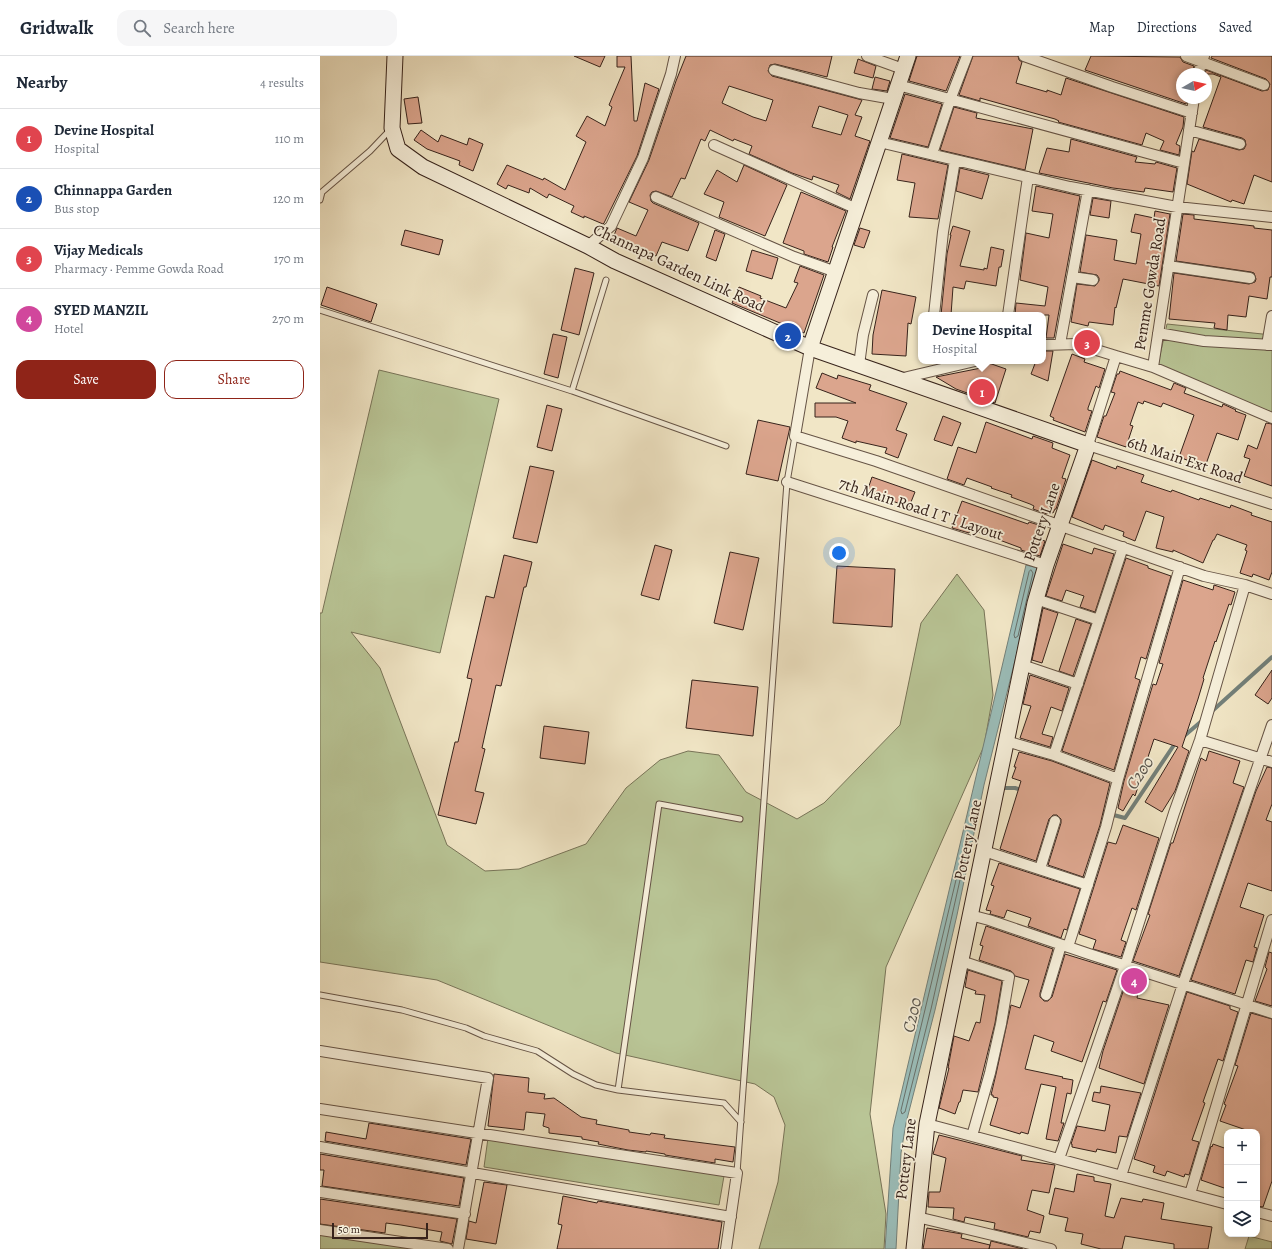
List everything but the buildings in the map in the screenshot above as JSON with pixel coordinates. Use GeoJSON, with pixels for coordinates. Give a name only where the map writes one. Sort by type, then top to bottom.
{"type":"FeatureCollection","features":[{"type":"Feature","properties":{"kind":"street","name":"Channapa Garden Link Road"},"geometry":{"type":"LineString","coordinates":[[395,56],[392,128],[398,149],[423,167],[588,246],[615,262],[810,348],[1088,444]]}},
{"type":"Feature","properties":{"kind":"street"},"geometry":{"type":"LineString","coordinates":[[588,246],[611,226],[643,158],[671,74],[675,56]]}},
{"type":"Feature","properties":{"kind":"street"},"geometry":{"type":"LineString","coordinates":[[866,56],[906,63],[810,348],[795,436],[876,461],[1204,576],[1245,585],[1272,594]]}},
{"type":"Feature","properties":{"kind":"street"},"geometry":{"type":"LineString","coordinates":[[932,154],[950,100],[967,56]]}},
{"type":"Feature","properties":{"kind":"street"},"geometry":{"type":"LineString","coordinates":[[1024,56],[1192,113]]}},
{"type":"Feature","properties":{"kind":"street"},"geometry":{"type":"LineString","coordinates":[[1186,56],[1203,59],[1264,85]]}},
{"type":"Feature","properties":{"kind":"street"},"geometry":{"type":"LineString","coordinates":[[774,70],[859,93],[895,92],[950,100],[1184,163]]}},
{"type":"Feature","properties":{"kind":"street","name":"Pemme Gowda Road"},"geometry":{"type":"LineString","coordinates":[[1088,444],[1116,356],[1153,367],[1193,104]]}},
{"type":"Feature","properties":{"kind":"street"},"geometry":{"type":"LineString","coordinates":[[1189,130],[1240,144]]}},
{"type":"Feature","properties":{"kind":"street"},"geometry":{"type":"LineString","coordinates":[[879,142],[1088,190],[1177,207],[1272,218]]}},
{"type":"Feature","properties":{"kind":"street"},"geometry":{"type":"LineString","coordinates":[[714,145],[857,209]]}},
{"type":"Feature","properties":{"kind":"street"},"geometry":{"type":"LineString","coordinates":[[934,312],[943,232],[955,160]]}},
{"type":"Feature","properties":{"kind":"street"},"geometry":{"type":"LineString","coordinates":[[1008,312],[1028,177]]}},
{"type":"Feature","properties":{"kind":"street"},"geometry":{"type":"LineString","coordinates":[[1060,344],[1088,190]]}},
{"type":"Feature","properties":{"kind":"street"},"geometry":{"type":"LineString","coordinates":[[656,197],[787,254],[836,272]]}},
{"type":"Feature","properties":{"kind":"street"},"geometry":{"type":"LineString","coordinates":[[1168,266],[1250,278]]}},
{"type":"Feature","properties":{"kind":"street"},"geometry":{"type":"LineString","coordinates":[[1072,277],[1093,280]]}},
{"type":"Feature","properties":{"kind":"street"},"geometry":{"type":"LineString","coordinates":[[858,365],[863,335],[873,295]]}},
{"type":"Feature","properties":{"kind":"street"},"geometry":{"type":"LineString","coordinates":[[1158,333],[1204,341],[1270,345],[1272,316]]}},
{"type":"Feature","properties":{"kind":"street"},"geometry":{"type":"LineString","coordinates":[[1046,345],[1077,344],[1116,356]]}},
{"type":"Feature","properties":{"kind":"street"},"geometry":{"type":"LineString","coordinates":[[928,372],[929,364]]}},
{"type":"Feature","properties":{"kind":"street"},"geometry":{"type":"LineString","coordinates":[[899,379],[962,364]]}},
{"type":"Feature","properties":{"kind":"street"},"geometry":{"type":"LineString","coordinates":[[1153,367],[1272,418]]}},
{"type":"Feature","properties":{"kind":"street","name":"6th Main Ext Road"},"geometry":{"type":"LineString","coordinates":[[1088,444],[1272,504]]}},
{"type":"Feature","properties":{"kind":"street","name":"Pottery Lane"},"geometry":{"type":"LineString","coordinates":[[914,1249],[927,1124],[1036,599],[1046,565],[1088,444]]}},
{"type":"Feature","properties":{"kind":"street","name":"7th Main Road I T I Layout"},"geometry":{"type":"LineString","coordinates":[[787,482],[1046,565]]}},
{"type":"Feature","properties":{"kind":"street"},"geometry":{"type":"LineString","coordinates":[[1054,755],[1123,547]]}},
{"type":"Feature","properties":{"kind":"street"},"geometry":{"type":"LineString","coordinates":[[1046,994],[1088,885],[1180,568]]}},
{"type":"Feature","properties":{"kind":"street"},"geometry":{"type":"LineString","coordinates":[[1060,1160],[1125,966],[1174,813],[1200,740],[1245,585]]}},
{"type":"Feature","properties":{"kind":"street"},"geometry":{"type":"LineString","coordinates":[[1036,599],[1099,620]]}},
{"type":"Feature","properties":{"kind":"street"},"geometry":{"type":"LineString","coordinates":[[1022,665],[1078,684]]}},
{"type":"Feature","properties":{"kind":"street"},"geometry":{"type":"LineString","coordinates":[[1122,1176],[1182,984],[1272,725]]}},
{"type":"Feature","properties":{"kind":"street"},"geometry":{"type":"LineString","coordinates":[[1200,740],[1272,762]]}},
{"type":"Feature","properties":{"kind":"street"},"geometry":{"type":"LineString","coordinates":[[1006,741],[1054,755],[1118,779]]}},
{"type":"Feature","properties":{"kind":"street"},"geometry":{"type":"LineString","coordinates":[[1040,869],[1055,821]]}},
{"type":"Feature","properties":{"kind":"street"},"geometry":{"type":"LineString","coordinates":[[984,851],[1088,885]]}},
{"type":"Feature","properties":{"kind":"street"},"geometry":{"type":"LineString","coordinates":[[970,916],[989,920],[1125,966],[1272,1013]]}},
{"type":"Feature","properties":{"kind":"street"},"geometry":{"type":"LineString","coordinates":[[1190,1194],[1272,920]]}},
{"type":"Feature","properties":{"kind":"street"},"geometry":{"type":"LineString","coordinates":[[961,961],[1009,977],[1001,1024],[990,1073],[972,1136]]}},
{"type":"Feature","properties":{"kind":"street"},"geometry":{"type":"LineString","coordinates":[[320,1051],[488,1078],[458,1249]]}},
{"type":"Feature","properties":{"kind":"street"},"geometry":{"type":"LineString","coordinates":[[320,1109],[737,1173],[726,1249]]}},
{"type":"Feature","properties":{"kind":"street"},"geometry":{"type":"LineString","coordinates":[[927,1124],[1224,1203]]}},
{"type":"Feature","properties":{"kind":"street"},"geometry":{"type":"LineString","coordinates":[[320,1147],[731,1217]]}},
{"type":"Feature","properties":{"kind":"street"},"geometry":{"type":"LineString","coordinates":[[320,1192],[465,1214]]}},
{"type":"Feature","properties":{"kind":"street"},"geometry":{"type":"LineString","coordinates":[[1260,1213],[1272,1216]]}},
{"type":"Feature","properties":{"kind":"street"},"geometry":{"type":"LineString","coordinates":[[917,1217],[1051,1249]]}},
{"type":"Feature","properties":{"kind":"street"},"geometry":{"type":"LineString","coordinates":[[320,1230],[448,1249]]}},
{"type":"Feature","properties":{"kind":"lane"},"geometry":{"type":"LineString","coordinates":[[320,200],[322,192],[370,151],[392,128]]}},
{"type":"Feature","properties":{"kind":"lane"},"geometry":{"type":"LineString","coordinates":[[572,391],[606,280]]}},
{"type":"Feature","properties":{"kind":"lane"},"geometry":{"type":"LineString","coordinates":[[320,310],[572,391],[726,446]]}},
{"type":"Feature","properties":{"kind":"lane"},"geometry":{"type":"LineString","coordinates":[[737,1173],[787,482],[795,436]]}},
{"type":"Feature","properties":{"kind":"lane"},"geometry":{"type":"LineString","coordinates":[[618,1090],[660,804],[740,820]]}},
{"type":"Feature","properties":{"kind":"lane"},"geometry":{"type":"LineString","coordinates":[[320,995],[402,1010],[466,1028],[484,1036],[538,1051],[573,1074],[596,1085],[618,1090],[724,1103],[740,1122]]}},
{"type":"Feature","properties":{"kind":"green space"},"geometry":{"type":"Polygon","coordinates":[[[1167,324],[1272,335],[1272,412],[1156,373],[1167,324]]]}},
{"type":"Feature","properties":{"kind":"green space"},"geometry":{"type":"Polygon","coordinates":[[[379,370],[499,399],[440,653],[351,632],[380,668],[447,845],[485,871],[519,869],[586,844],[626,788],[660,760],[688,751],[719,755],[746,792],[797,819],[824,803],[900,725],[921,623],[957,574],[984,610],[993,695],[984,746],[886,967],[870,1114],[886,1214],[884,1249],[759,1249],[778,1182],[785,1125],[774,1097],[755,1084],[616,1053],[437,980],[320,962],[320,613],[322,613],[379,370]]]}},
{"type":"Feature","properties":{"kind":"green space"},"geometry":{"type":"Polygon","coordinates":[[[488,1138],[724,1176],[719,1205],[484,1167],[488,1138]]]}},
{"type":"Feature","properties":{"kind":"green space"},"geometry":{"type":"Polygon","coordinates":[[[320,1233],[421,1249],[320,1249],[320,1233]]]}},
{"type":"Feature","properties":{"kind":"green space"},"geometry":{"type":"Polygon","coordinates":[[[1249,1237],[1272,1242],[1272,1249],[1245,1249],[1249,1237]]]}},
{"type":"Feature","properties":{"kind":"water"},"geometry":{"type":"Polygon","coordinates":[[[1026,565],[1038,568],[984,785],[957,915],[935,1010],[906,1123],[901,1153],[896,1249],[885,1249],[893,1128],[1026,565]]]}},
{"type":"Feature","properties":{"kind":"waterway","name":"C200"},"geometry":{"type":"LineString","coordinates":[[1210,713],[1272,657]]}},
{"type":"Feature","properties":{"kind":"waterway","name":"C200"},"geometry":{"type":"LineString","coordinates":[[1183,737],[1204,719]]}},
{"type":"Feature","properties":{"kind":"waterway","name":"C200"},"geometry":{"type":"LineString","coordinates":[[1098,811],[1125,818],[1176,742]]}},
{"type":"Feature","properties":{"kind":"waterway","name":"C200"},"geometry":{"type":"LineString","coordinates":[[999,788],[1015,788],[1022,790]]}},
{"type":"Feature","properties":{"kind":"place","name":"Chinnappa Garden"},"geometry":{"type":"Point","coordinates":[788,336]}},
{"type":"Feature","properties":{"kind":"place","name":"Vijay Medicals"},"geometry":{"type":"Point","coordinates":[1087,343]}},
{"type":"Feature","properties":{"kind":"place","name":"Devine Hospital"},"geometry":{"type":"Point","coordinates":[982,392]}},
{"type":"Feature","properties":{"kind":"place","name":"SYED MANZIL"},"geometry":{"type":"Point","coordinates":[1134,981]}}]}
